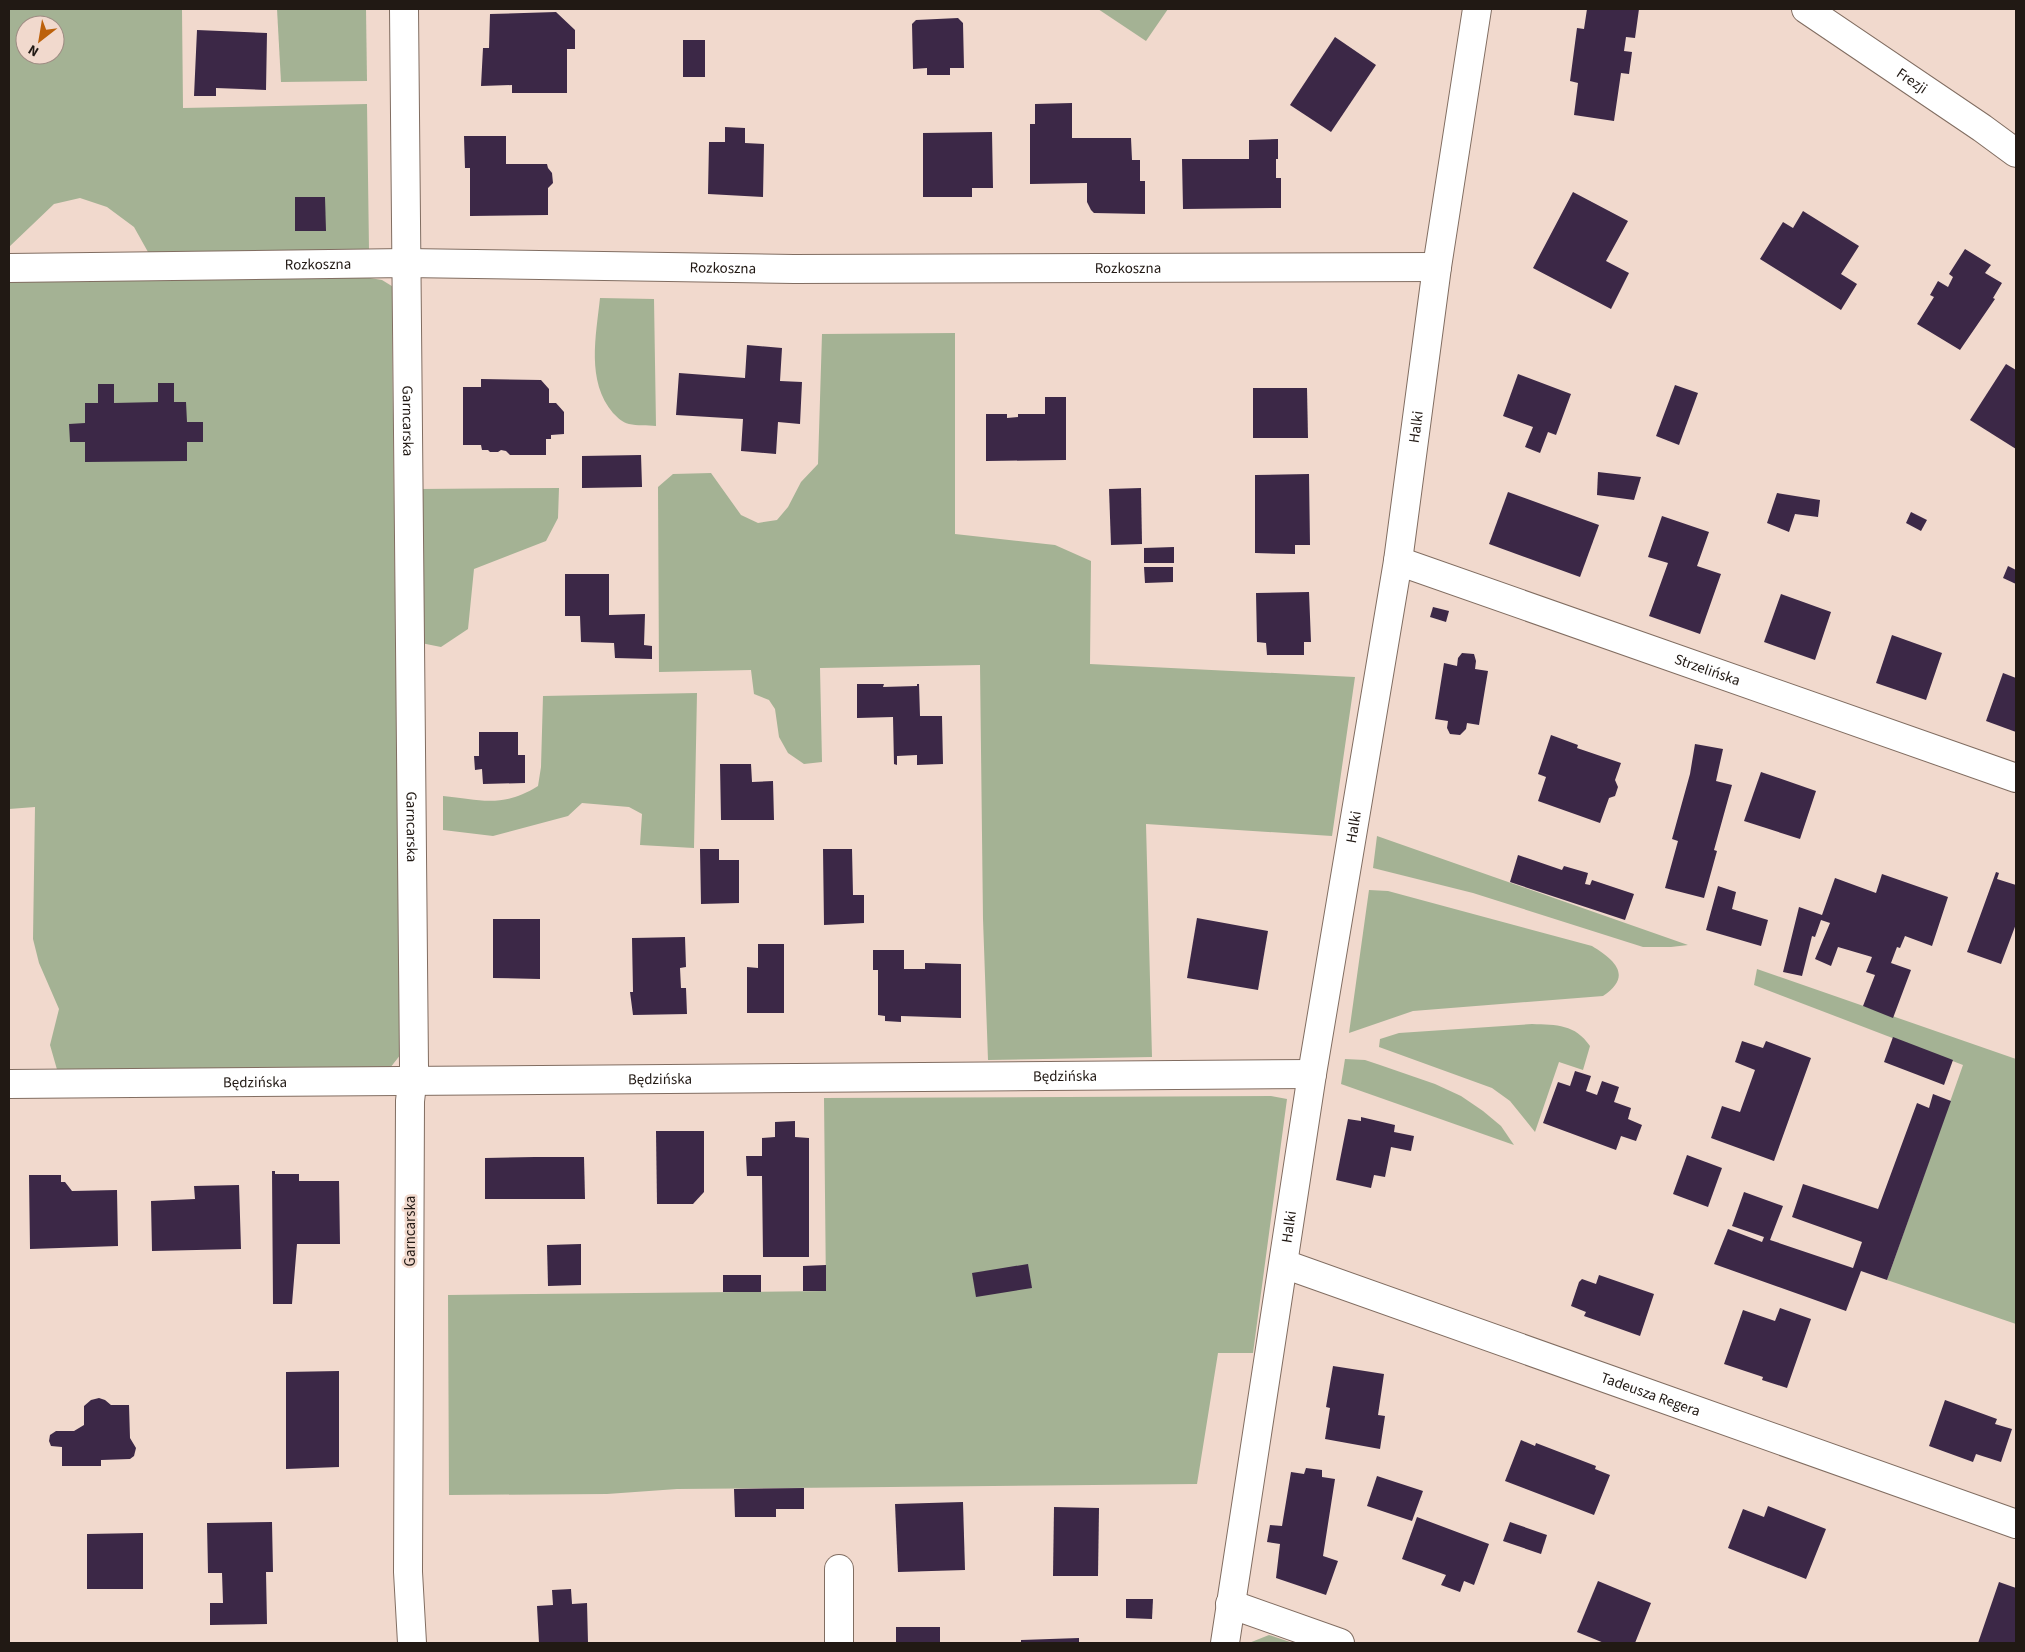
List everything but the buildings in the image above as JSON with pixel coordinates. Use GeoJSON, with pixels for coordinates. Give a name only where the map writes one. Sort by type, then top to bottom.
{"type":"FeatureCollection","features":[{"type":"Feature","properties":{"kind":"street","name":"Garncarska"},"geometry":{"type":"LineString","coordinates":[[404,9],[414,1067],[410,1102],[408,1563],[412,1643]]}},
{"type":"Feature","properties":{"kind":"street","name":"Halki"},"geometry":{"type":"LineString","coordinates":[[1225,1643],[1312,1074],[1398,561],[1437,267],[1477,9]]}},
{"type":"Feature","properties":{"kind":"street","name":"Frezji"},"geometry":{"type":"LineString","coordinates":[[1806,9],[1982,128],[2016,154]]}},
{"type":"Feature","properties":{"kind":"street","name":"Rozkoszna"},"geometry":{"type":"LineString","coordinates":[[9,268],[406,263],[794,269],[1437,267]]}},
{"type":"Feature","properties":{"kind":"street","name":"Strzelińska"},"geometry":{"type":"LineString","coordinates":[[1398,561],[2016,778]]}},
{"type":"Feature","properties":{"kind":"street","name":"Będzińska"},"geometry":{"type":"LineString","coordinates":[[9,1084],[1312,1074]]}},
{"type":"Feature","properties":{"kind":"street","name":"Tadeusza Regera"},"geometry":{"type":"LineString","coordinates":[[1284,1264],[2016,1524]]}},
{"type":"Feature","properties":{"kind":"street"},"geometry":{"type":"LineString","coordinates":[[839,1569],[839,1643]]}},
{"type":"Feature","properties":{"kind":"street"},"geometry":{"type":"LineString","coordinates":[[1230,1604],[1340,1643]]}},
{"type":"Feature","properties":{"kind":"green space"},"geometry":{"type":"Polygon","coordinates":[[[9,9],[202,9],[182,10],[183,108],[367,104],[369,250],[148,252],[134,227],[107,207],[80,198],[54,204],[9,247],[9,9]]]}},
{"type":"Feature","properties":{"kind":"green space"},"geometry":{"type":"Polygon","coordinates":[[[277,9],[366,9],[367,81],[281,82],[277,9]]]}},
{"type":"Feature","properties":{"kind":"green space"},"geometry":{"type":"Polygon","coordinates":[[[1098,9],[1168,9],[1146,41],[1098,9]]]}},
{"type":"Feature","properties":{"kind":"green space"},"geometry":{"type":"Polygon","coordinates":[[[358,276],[382,280],[395,288],[392,331],[396,683],[402,726],[401,1054],[390,1068],[58,1073],[50,1045],[59,1009],[39,963],[33,939],[35,807],[9,809],[9,279],[358,276]]]}},
{"type":"Feature","properties":{"kind":"green space"},"geometry":{"type":"Polygon","coordinates":[[[600,298],[654,299],[656,426],[629,424],[618,418],[605,400],[599,387],[596,373],[595,343],[600,298]]]}},
{"type":"Feature","properties":{"kind":"green space"},"geometry":{"type":"Polygon","coordinates":[[[955,333],[955,534],[1055,545],[1091,561],[1090,664],[1355,677],[1332,836],[1146,824],[1152,1057],[988,1060],[983,919],[980,665],[820,668],[822,762],[804,764],[788,753],[779,737],[775,709],[769,700],[754,694],[751,670],[659,672],[658,487],[673,474],[711,473],[741,515],[758,523],[777,520],[788,507],[801,482],[818,464],[822,334],[955,333]]]}},
{"type":"Feature","properties":{"kind":"green space"},"geometry":{"type":"Polygon","coordinates":[[[559,488],[558,518],[546,541],[474,569],[468,629],[441,647],[421,643],[420,489],[559,488]]]}},
{"type":"Feature","properties":{"kind":"green space"},"geometry":{"type":"Polygon","coordinates":[[[697,693],[694,848],[640,845],[642,814],[629,807],[582,803],[568,816],[493,836],[443,830],[443,796],[492,801],[503,800],[525,793],[538,786],[541,767],[543,696],[697,693]]]}},
{"type":"Feature","properties":{"kind":"green space"},"geometry":{"type":"Polygon","coordinates":[[[1377,836],[1688,945],[1643,947],[1473,893],[1373,868],[1377,836]]]}},
{"type":"Feature","properties":{"kind":"green space"},"geometry":{"type":"Polygon","coordinates":[[[1369,890],[1388,891],[1592,946],[1608,957],[1613,963],[1619,975],[1617,982],[1603,996],[1413,1011],[1349,1033],[1369,890]]]}},
{"type":"Feature","properties":{"kind":"green space"},"geometry":{"type":"Polygon","coordinates":[[[1757,969],[2016,1059],[2016,1324],[1887,1280],[1963,1065],[1754,985],[1757,969]]]}},
{"type":"Feature","properties":{"kind":"green space"},"geometry":{"type":"Polygon","coordinates":[[[1532,1024],[1565,1027],[1578,1033],[1590,1046],[1583,1070],[1559,1062],[1535,1132],[1510,1101],[1492,1088],[1379,1047],[1380,1039],[1399,1033],[1532,1024]]]}},
{"type":"Feature","properties":{"kind":"green space"},"geometry":{"type":"Polygon","coordinates":[[[1345,1059],[1365,1060],[1435,1084],[1461,1096],[1501,1126],[1514,1145],[1341,1084],[1345,1059]]]}},
{"type":"Feature","properties":{"kind":"green space"},"geometry":{"type":"Polygon","coordinates":[[[1271,1096],[1287,1099],[1253,1353],[1218,1353],[1197,1484],[677,1489],[607,1494],[449,1495],[448,1295],[826,1291],[824,1098],[1271,1096]]]}},
{"type":"Feature","properties":{"kind":"green space"},"geometry":{"type":"Polygon","coordinates":[[[1269,1635],[1293,1643],[1249,1643],[1269,1635]]]}}]}
